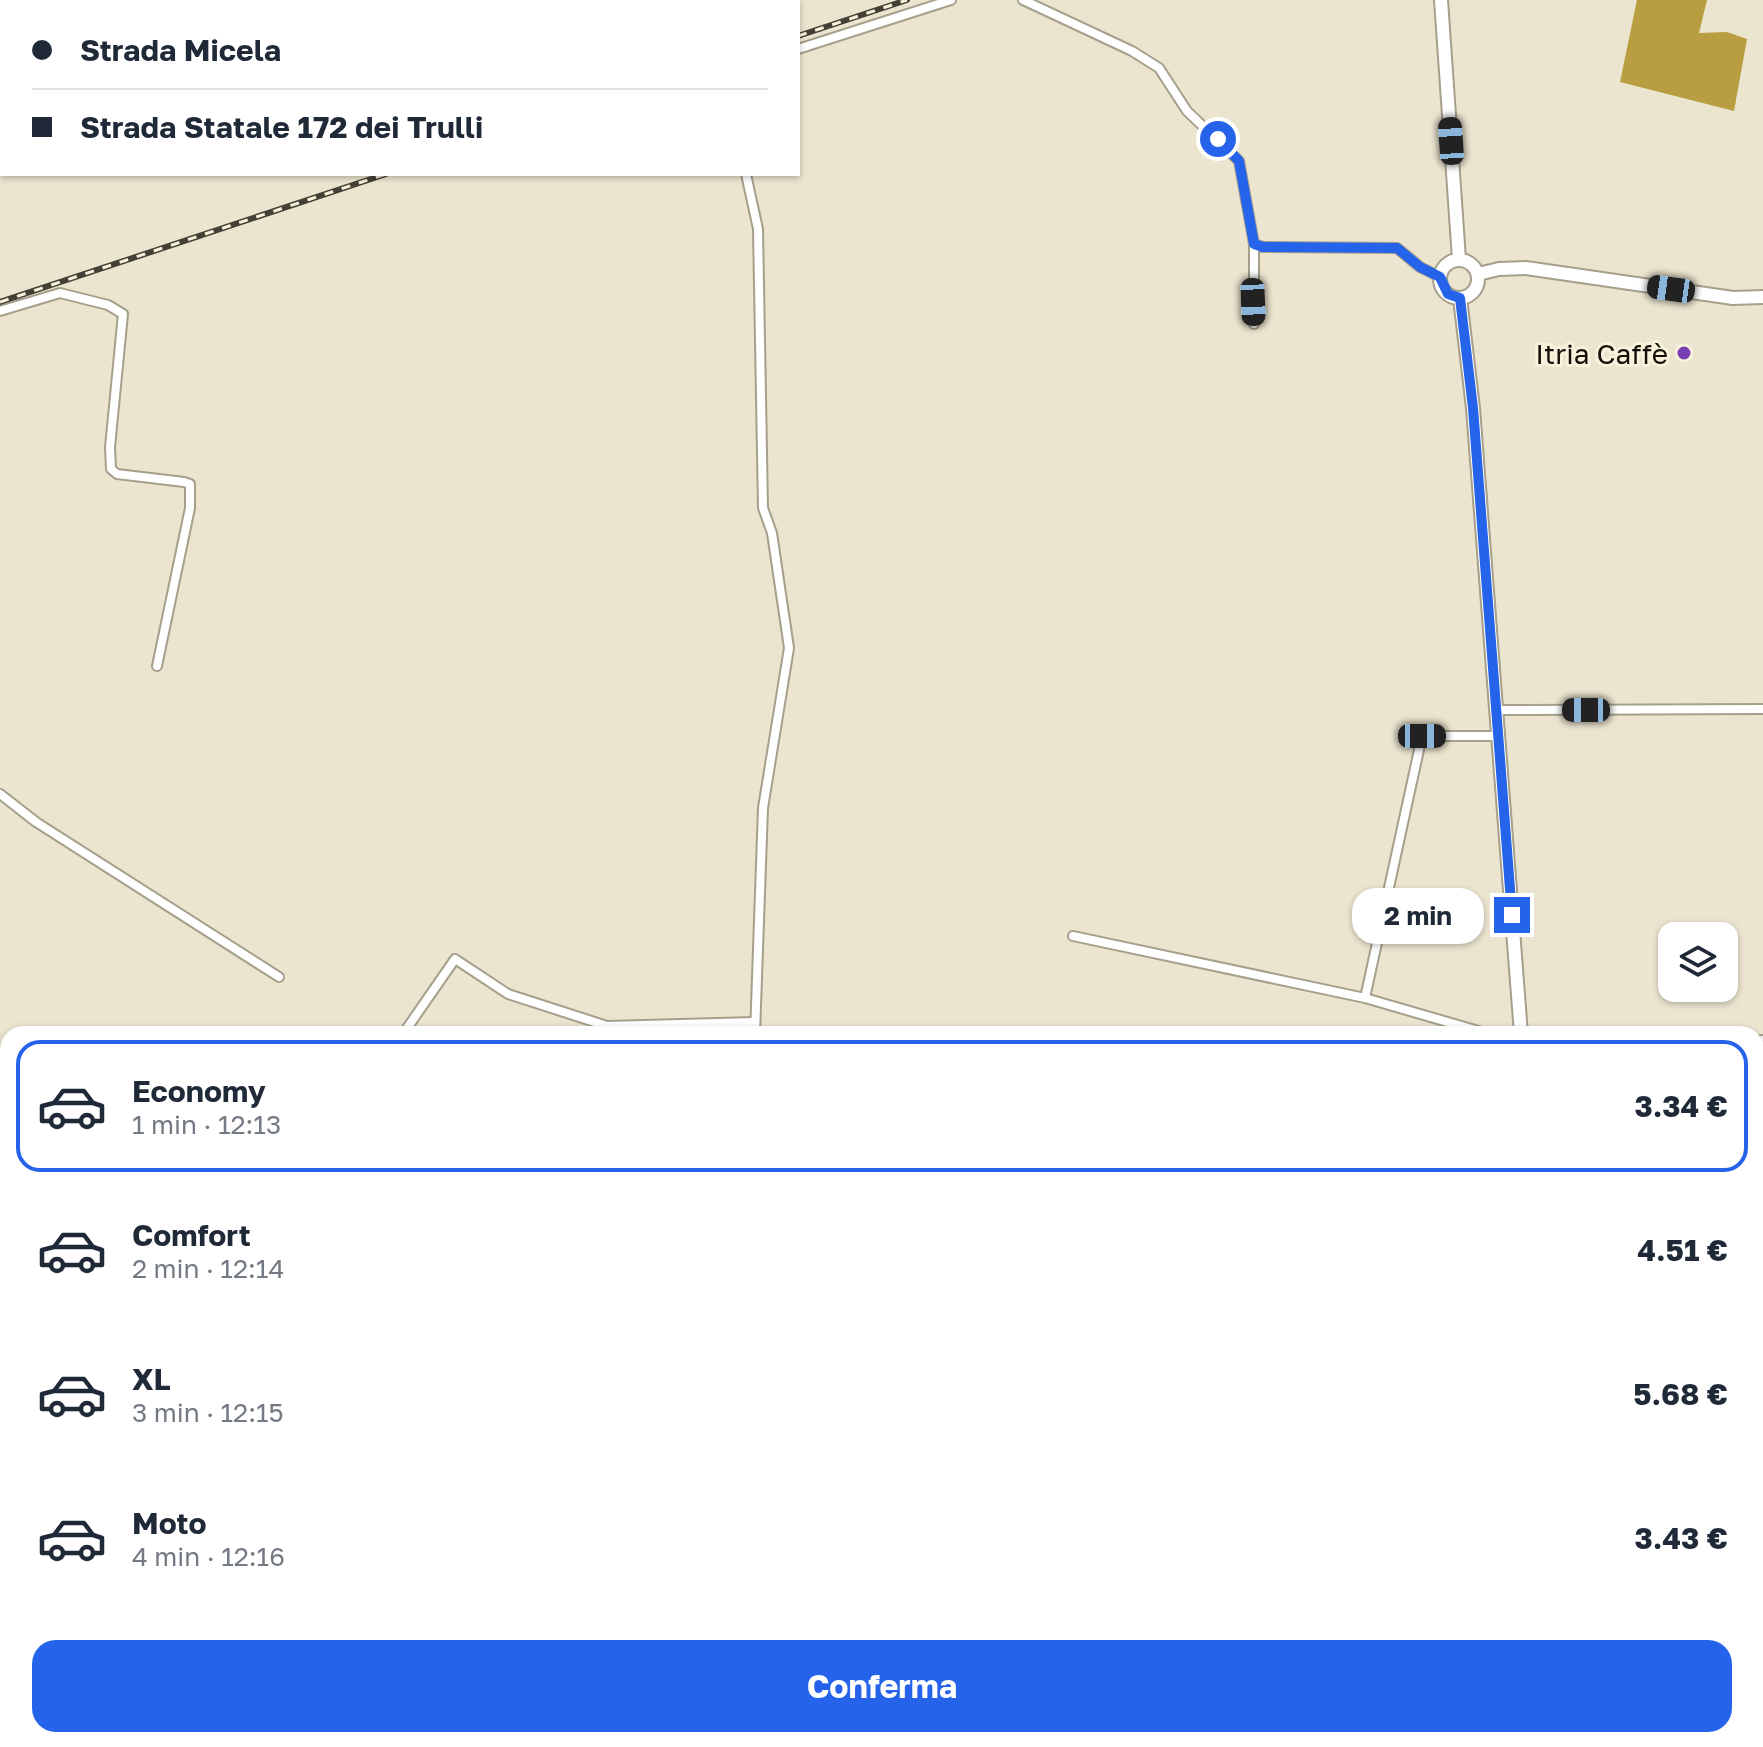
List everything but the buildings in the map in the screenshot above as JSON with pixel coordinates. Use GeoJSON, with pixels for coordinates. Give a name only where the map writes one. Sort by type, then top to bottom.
{"type":"FeatureCollection","features":[{"type":"Feature","properties":{"kind":"main road"},"geometry":{"type":"LineString","coordinates":[[1441,0],[1459,259]]}},
{"type":"Feature","properties":{"kind":"main road"},"geometry":{"type":"LineString","coordinates":[[1459,259],[1472,263],[1478,274],[1475,290],[1460,298],[1448,294],[1440,277],[1448,262],[1459,259]]}},
{"type":"Feature","properties":{"kind":"main road"},"geometry":{"type":"LineString","coordinates":[[1478,274],[1526,268],[1733,298],[1763,297]]}},
{"type":"Feature","properties":{"kind":"main road"},"geometry":{"type":"LineString","coordinates":[[1460,298],[1473,408],[1520,1026]]}},
{"type":"Feature","properties":{"kind":"street"},"geometry":{"type":"LineString","coordinates":[[800,48],[951,0]]}},
{"type":"Feature","properties":{"kind":"street"},"geometry":{"type":"LineString","coordinates":[[1023,0],[1132,51],[1159,68],[1187,111],[1239,161],[1254,244],[1254,324]]}},
{"type":"Feature","properties":{"kind":"street"},"geometry":{"type":"LineString","coordinates":[[746,176],[758,229],[763,508],[772,533],[789,648],[763,808],[755,1026]]}},
{"type":"Feature","properties":{"kind":"street"},"geometry":{"type":"LineString","coordinates":[[1254,244],[1263,247],[1397,248],[1420,267],[1440,277]]}},
{"type":"Feature","properties":{"kind":"street"},"geometry":{"type":"LineString","coordinates":[[0,311],[60,293],[108,305],[123,314],[110,447],[111,469],[117,474],[184,482],[190,484],[191,489],[190,508],[157,666]]}},
{"type":"Feature","properties":{"kind":"street"},"geometry":{"type":"LineString","coordinates":[[1497,710],[1763,709]]}},
{"type":"Feature","properties":{"kind":"street"},"geometry":{"type":"LineString","coordinates":[[1365,998],[1422,736],[1499,736]]}},
{"type":"Feature","properties":{"kind":"street"},"geometry":{"type":"LineString","coordinates":[[0,794],[36,822],[279,977]]}},
{"type":"Feature","properties":{"kind":"street"},"geometry":{"type":"LineString","coordinates":[[1073,936],[1365,998],[1461,1026]]}},
{"type":"Feature","properties":{"kind":"street"},"geometry":{"type":"LineString","coordinates":[[409,1026],[455,959],[508,994],[607,1026],[755,1022]]}},
{"type":"Feature","properties":{"kind":"shaded area"},"geometry":{"type":"Polygon","coordinates":[[[1637,0],[1707,0],[1699,33],[1727,32],[1747,39],[1734,111],[1620,82],[1637,0]]]}},
{"type":"Feature","properties":{"kind":"railway"},"geometry":{"type":"LineString","coordinates":[[800,35],[907,0]]}},
{"type":"Feature","properties":{"kind":"railway"},"geometry":{"type":"LineString","coordinates":[[0,302],[380,176]]}},
{"type":"Feature","properties":{"kind":"place","name":"Itria Caffè"},"geometry":{"type":"Point","coordinates":[1684,353]}},
{"type":"Feature","properties":{"kind":"route"},"geometry":{"type":"LineString","coordinates":[[1218,139],[1239,161],[1254,244],[1263,247],[1397,248],[1430,274],[1440,277],[1440,283],[1448,294],[1460,298],[1473,408],[1512,915]]}}]}
